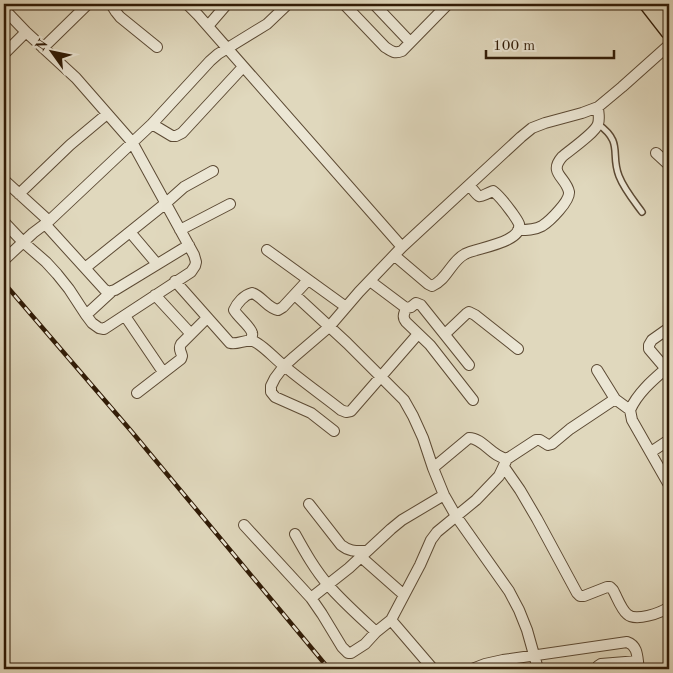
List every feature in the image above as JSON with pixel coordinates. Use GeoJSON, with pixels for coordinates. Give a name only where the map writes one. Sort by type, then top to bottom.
{"type":"FeatureCollection","features":[{"type":"Feature","properties":{"kind":"highway"},"geometry":{"type":"LineString","coordinates":[[648,4],[669,31]]}},
{"type":"Feature","properties":{"kind":"street"},"geometry":{"type":"LineString","coordinates":[[43,48],[88,4]]}},
{"type":"Feature","properties":{"kind":"street"},"geometry":{"type":"LineString","coordinates":[[111,4],[120,17],[157,47]]}},
{"type":"Feature","properties":{"kind":"street"},"geometry":{"type":"LineString","coordinates":[[187,4],[402,247]]}},
{"type":"Feature","properties":{"kind":"street"},"geometry":{"type":"LineString","coordinates":[[208,26],[226,4]]}},
{"type":"Feature","properties":{"kind":"street"},"geometry":{"type":"LineString","coordinates":[[4,260],[47,223],[152,124],[210,61],[227,48],[267,24],[288,4]]}},
{"type":"Feature","properties":{"kind":"street"},"geometry":{"type":"LineString","coordinates":[[344,4],[385,47],[391,52],[397,53],[402,51],[448,4]]}},
{"type":"Feature","properties":{"kind":"street"},"geometry":{"type":"LineString","coordinates":[[374,4],[410,42]]}},
{"type":"Feature","properties":{"kind":"street"},"geometry":{"type":"LineString","coordinates":[[4,9],[76,78],[132,142],[189,245],[196,262],[191,272],[125,316],[104,328],[95,327],[57,274],[4,222]]}},
{"type":"Feature","properties":{"kind":"street"},"geometry":{"type":"LineString","coordinates":[[4,54],[26,32]]}},
{"type":"Feature","properties":{"kind":"street"},"geometry":{"type":"LineString","coordinates":[[334,432],[311,413],[275,397],[271,392],[271,386],[275,378],[284,366],[329,327],[402,247],[521,137],[532,128],[598,107],[669,46]]}},
{"type":"Feature","properties":{"kind":"street"},"geometry":{"type":"LineString","coordinates":[[152,124],[172,136],[182,133],[243,67]]}},
{"type":"Feature","properties":{"kind":"street"},"geometry":{"type":"LineString","coordinates":[[518,230],[535,229],[542,226],[564,204],[569,195],[568,189],[557,171],[557,162],[593,131],[598,124],[598,107]]}},
{"type":"Feature","properties":{"kind":"street"},"geometry":{"type":"LineString","coordinates":[[19,194],[82,134],[107,114]]}},
{"type":"Feature","properties":{"kind":"street"},"geometry":{"type":"LineString","coordinates":[[656,153],[669,165]]}},
{"type":"Feature","properties":{"kind":"street"},"geometry":{"type":"LineString","coordinates":[[85,268],[184,187],[213,171]]}},
{"type":"Feature","properties":{"kind":"street"},"geometry":{"type":"LineString","coordinates":[[4,180],[47,223],[104,289],[107,292],[111,292]]}},
{"type":"Feature","properties":{"kind":"street"},"geometry":{"type":"LineString","coordinates":[[395,256],[432,286],[440,281],[464,254],[503,242],[512,237],[518,230],[519,225],[504,202],[495,192],[490,192],[481,197],[469,185]]}},
{"type":"Feature","properties":{"kind":"street"},"geometry":{"type":"LineString","coordinates":[[180,230],[230,204]]}},
{"type":"Feature","properties":{"kind":"street"},"geometry":{"type":"LineString","coordinates":[[130,232],[157,264]]}},
{"type":"Feature","properties":{"kind":"street"},"geometry":{"type":"LineString","coordinates":[[86,315],[111,292],[189,245]]}},
{"type":"Feature","properties":{"kind":"street"},"geometry":{"type":"LineString","coordinates":[[267,250],[346,307]]}},
{"type":"Feature","properties":{"kind":"street"},"geometry":{"type":"LineString","coordinates":[[250,341],[252,330],[239,318],[234,310],[245,296],[252,292],[269,306],[278,310],[308,280]]}},
{"type":"Feature","properties":{"kind":"street"},"geometry":{"type":"LineString","coordinates":[[370,281],[406,308]]}},
{"type":"Feature","properties":{"kind":"street"},"geometry":{"type":"LineString","coordinates":[[175,282],[230,343],[236,344],[250,341],[258,344],[284,366],[346,412],[351,411],[418,334]]}},
{"type":"Feature","properties":{"kind":"street"},"geometry":{"type":"LineString","coordinates":[[155,295],[191,334]]}},
{"type":"Feature","properties":{"kind":"street"},"geometry":{"type":"LineString","coordinates":[[295,295],[346,342],[404,400],[423,438],[432,468],[444,495],[456,516],[510,591],[527,630],[538,669]]}},
{"type":"Feature","properties":{"kind":"street"},"geometry":{"type":"LineString","coordinates":[[406,308],[416,303],[421,305],[469,365]]}},
{"type":"Feature","properties":{"kind":"street"},"geometry":{"type":"LineString","coordinates":[[406,308],[403,319],[430,345],[473,400]]}},
{"type":"Feature","properties":{"kind":"street"},"geometry":{"type":"LineString","coordinates":[[445,334],[469,312],[476,315],[518,349]]}},
{"type":"Feature","properties":{"kind":"street"},"geometry":{"type":"LineString","coordinates":[[125,316],[163,372]]}},
{"type":"Feature","properties":{"kind":"street"},"geometry":{"type":"LineString","coordinates":[[136,393],[181,359],[179,346],[207,318]]}},
{"type":"Feature","properties":{"kind":"street"},"geometry":{"type":"LineString","coordinates":[[669,328],[652,340],[649,346],[649,349],[668,368],[656,377],[634,401],[630,410],[632,420],[669,485]]}},
{"type":"Feature","properties":{"kind":"street"},"geometry":{"type":"LineString","coordinates":[[597,370],[615,399],[630,410]]}},
{"type":"Feature","properties":{"kind":"street"},"geometry":{"type":"LineString","coordinates":[[244,525],[311,598],[342,647],[348,653],[352,653],[365,644],[390,620],[431,540],[437,532],[476,500],[499,476],[505,463],[536,440],[540,440],[548,445],[552,444],[570,429],[615,399]]}},
{"type":"Feature","properties":{"kind":"street"},"geometry":{"type":"LineString","coordinates":[[432,468],[469,438],[477,439],[505,463],[580,596],[610,587],[624,610],[631,616],[636,617],[668,611]]}},
{"type":"Feature","properties":{"kind":"street"},"geometry":{"type":"LineString","coordinates":[[651,452],[669,440]]}},
{"type":"Feature","properties":{"kind":"street"},"geometry":{"type":"LineString","coordinates":[[311,598],[402,520],[444,495]]}},
{"type":"Feature","properties":{"kind":"street"},"geometry":{"type":"LineString","coordinates":[[309,504],[341,545],[351,551],[364,554],[404,595]]}},
{"type":"Feature","properties":{"kind":"street"},"geometry":{"type":"LineString","coordinates":[[294,534],[328,585],[376,632]]}},
{"type":"Feature","properties":{"kind":"street"},"geometry":{"type":"LineString","coordinates":[[390,620],[433,669]]}},
{"type":"Feature","properties":{"kind":"street"},"geometry":{"type":"LineString","coordinates":[[472,669],[485,664],[533,655],[627,642],[632,643],[636,649],[638,665],[601,664],[597,669]]}},
{"type":"Feature","properties":{"kind":"lane"},"geometry":{"type":"LineString","coordinates":[[598,124],[612,137],[615,146],[618,175],[642,212]]}},
{"type":"Feature","properties":{"kind":"railway"},"geometry":{"type":"LineString","coordinates":[[4,283],[132,432],[329,669]]}}]}
